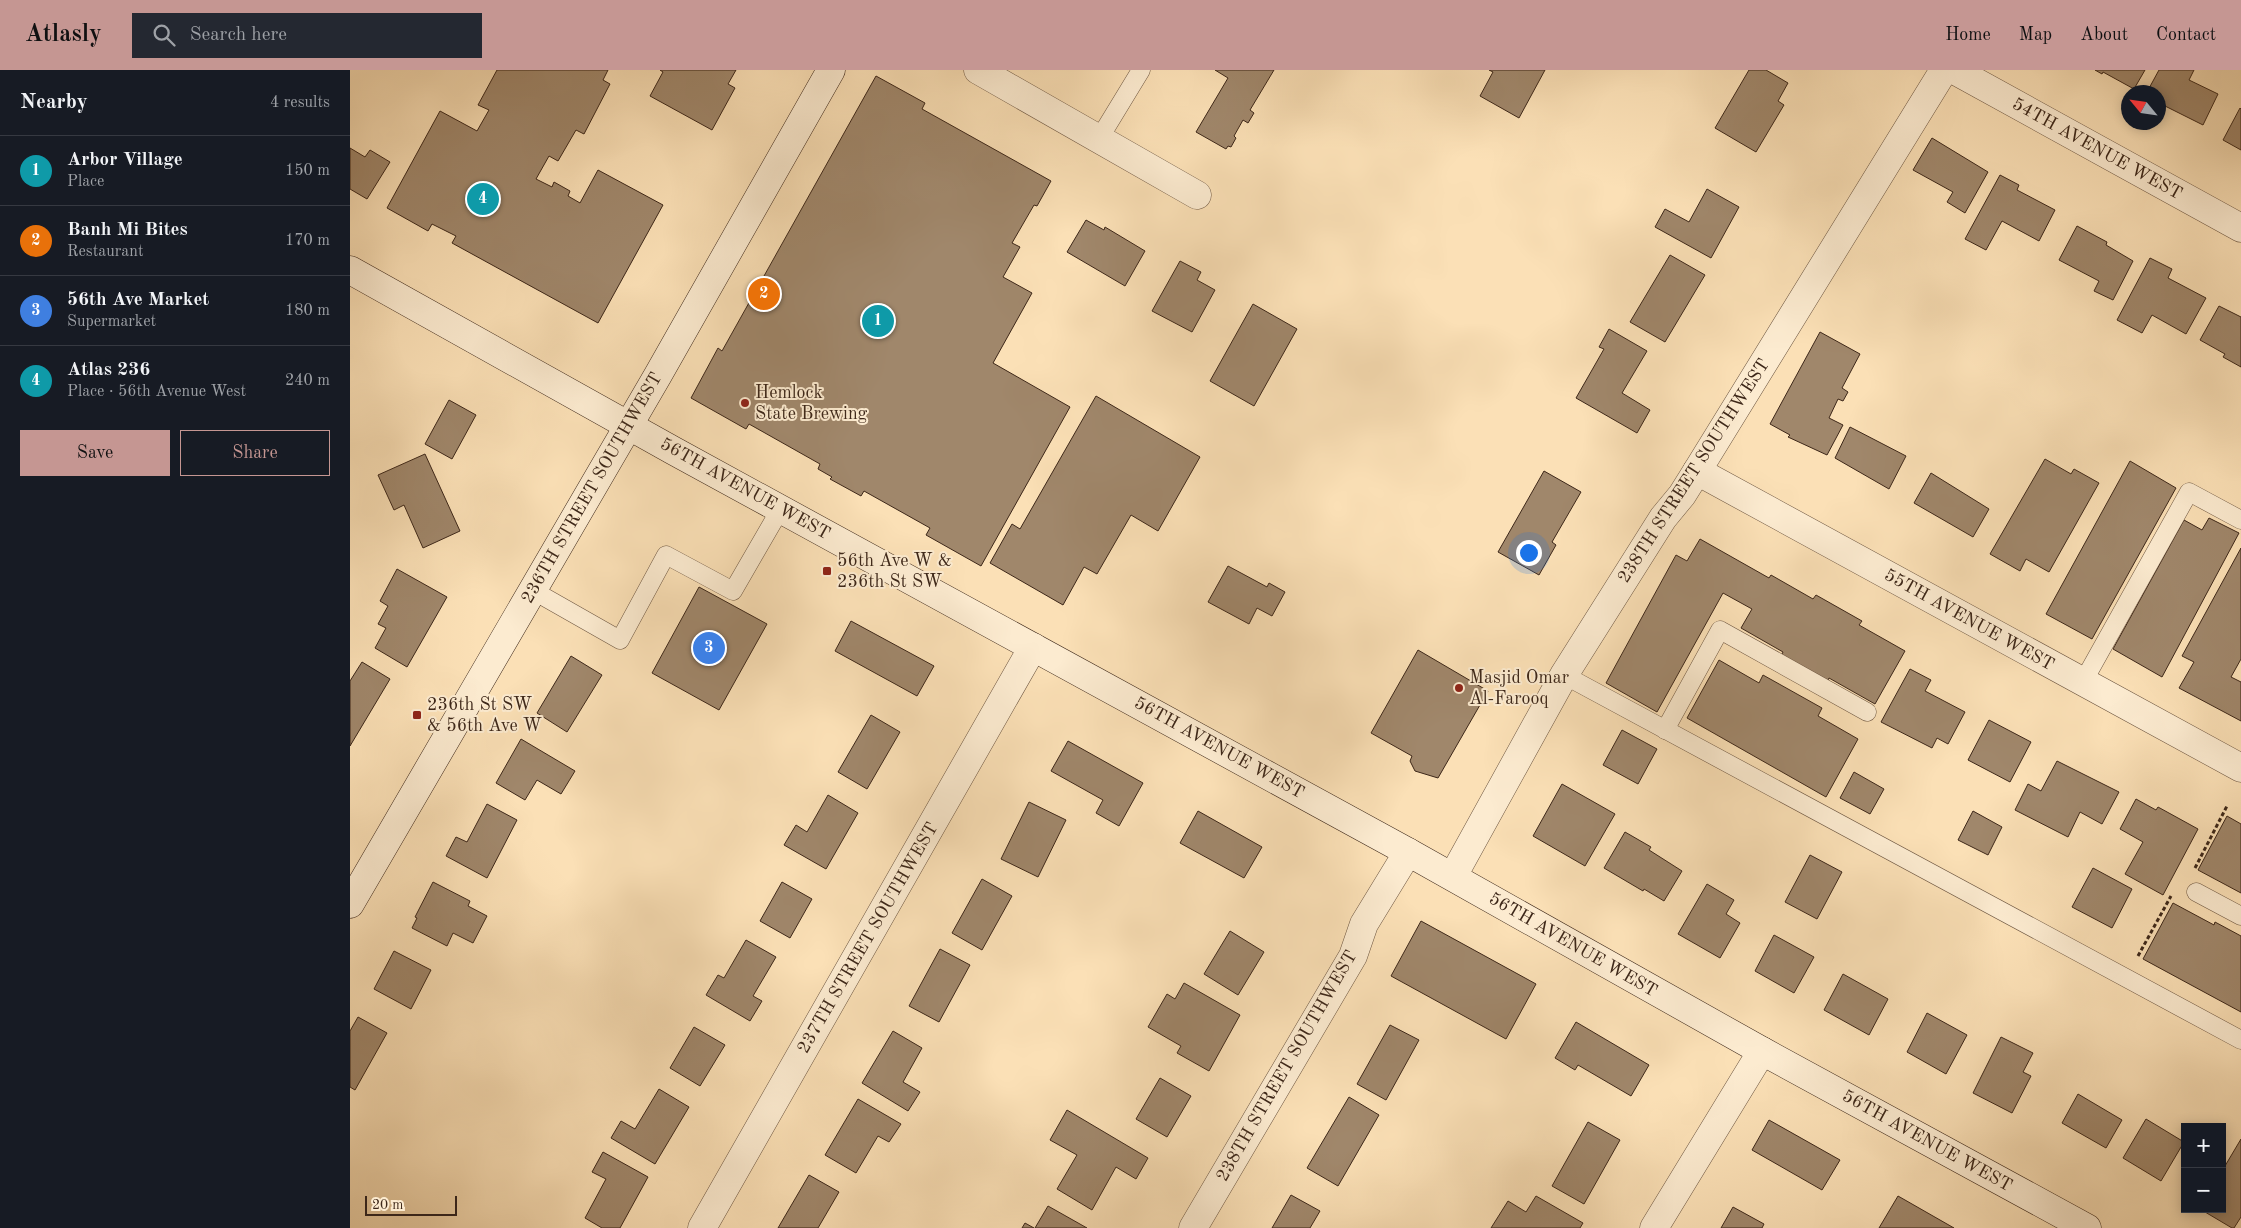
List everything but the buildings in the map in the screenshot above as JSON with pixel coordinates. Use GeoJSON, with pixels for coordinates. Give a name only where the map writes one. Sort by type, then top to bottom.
{"type":"FeatureCollection","features":[{"type":"Feature","properties":{"kind":"street","name":"236TH STREET SOUTHWEST"},"geometry":{"type":"LineString","coordinates":[[350,904],[628,425],[831,70]]}},
{"type":"Feature","properties":{"kind":"street"},"geometry":{"type":"LineString","coordinates":[[978,70],[1197,195]]}},
{"type":"Feature","properties":{"kind":"street","name":"238TH STREET SOUTHWEST"},"geometry":{"type":"LineString","coordinates":[[1453,876],[1564,675],[1663,518],[1682,495],[1697,472],[1944,70]]}},
{"type":"Feature","properties":{"kind":"street","name":"54TH AVENUE WEST"},"geometry":{"type":"LineString","coordinates":[[1954,70],[2241,228]]}},
{"type":"Feature","properties":{"kind":"street","name":"56TH AVENUE WEST"},"geometry":{"type":"LineString","coordinates":[[350,270],[628,425],[1453,876],[1762,1051],[2087,1228]]}},
{"type":"Feature","properties":{"kind":"street","name":"55TH AVENUE WEST"},"geometry":{"type":"LineString","coordinates":[[1697,472],[2241,768]]}},
{"type":"Feature","properties":{"kind":"street","name":"237TH STREET SOUTHWEST"},"geometry":{"type":"LineString","coordinates":[[702,1228],[1033,647]]}},
{"type":"Feature","properties":{"kind":"street","name":"238TH STREET SOUTHWEST"},"geometry":{"type":"LineString","coordinates":[[1193,1228],[1353,956],[1364,924],[1408,852]]}},
{"type":"Feature","properties":{"kind":"street"},"geometry":{"type":"LineString","coordinates":[[1654,1228],[1762,1051]]}},
{"type":"Feature","properties":{"kind":"lane"},"geometry":{"type":"LineString","coordinates":[[1099,139],[1141,70]]}},
{"type":"Feature","properties":{"kind":"lane"},"geometry":{"type":"LineString","coordinates":[[2083,682],[2189,492],[2241,520]]}},
{"type":"Feature","properties":{"kind":"lane"},"geometry":{"type":"LineString","coordinates":[[532,590],[620,640],[666,555],[733,591],[781,508]]}},
{"type":"Feature","properties":{"kind":"lane"},"geometry":{"type":"LineString","coordinates":[[1665,730],[1720,630],[1867,712]]}},
{"type":"Feature","properties":{"kind":"lane"},"geometry":{"type":"LineString","coordinates":[[1564,675],[2241,1040]]}},
{"type":"Feature","properties":{"kind":"lane"},"geometry":{"type":"LineString","coordinates":[[2196,892],[2241,916]]}},
{"type":"Feature","properties":{"kind":"path"},"geometry":{"type":"LineString","coordinates":[[2192,873],[2227,806]]}},
{"type":"Feature","properties":{"kind":"path"},"geometry":{"type":"LineString","coordinates":[[2136,960],[2172,894],[2179,898]]}},
{"type":"Feature","properties":{"kind":"place","name":"Atlas 236"},"geometry":{"type":"Point","coordinates":[483,199]}},
{"type":"Feature","properties":{"kind":"place","name":"Banh Mi Bites"},"geometry":{"type":"Point","coordinates":[764,294]}},
{"type":"Feature","properties":{"kind":"place","name":"Arbor Village"},"geometry":{"type":"Point","coordinates":[878,321]}},
{"type":"Feature","properties":{"kind":"place","name":"Hemlock State Brewing"},"geometry":{"type":"Point","coordinates":[745,403]}},
{"type":"Feature","properties":{"kind":"place","name":"56th Ave W & 236th St SW"},"geometry":{"type":"Point","coordinates":[827,571]}},
{"type":"Feature","properties":{"kind":"place","name":"56th Ave Market"},"geometry":{"type":"Point","coordinates":[709,648]}},
{"type":"Feature","properties":{"kind":"place","name":"Masjid Omar Al-Farooq"},"geometry":{"type":"Point","coordinates":[1459,688]}},
{"type":"Feature","properties":{"kind":"place","name":"236th St SW & 56th Ave W"},"geometry":{"type":"Point","coordinates":[417,715]}}]}
